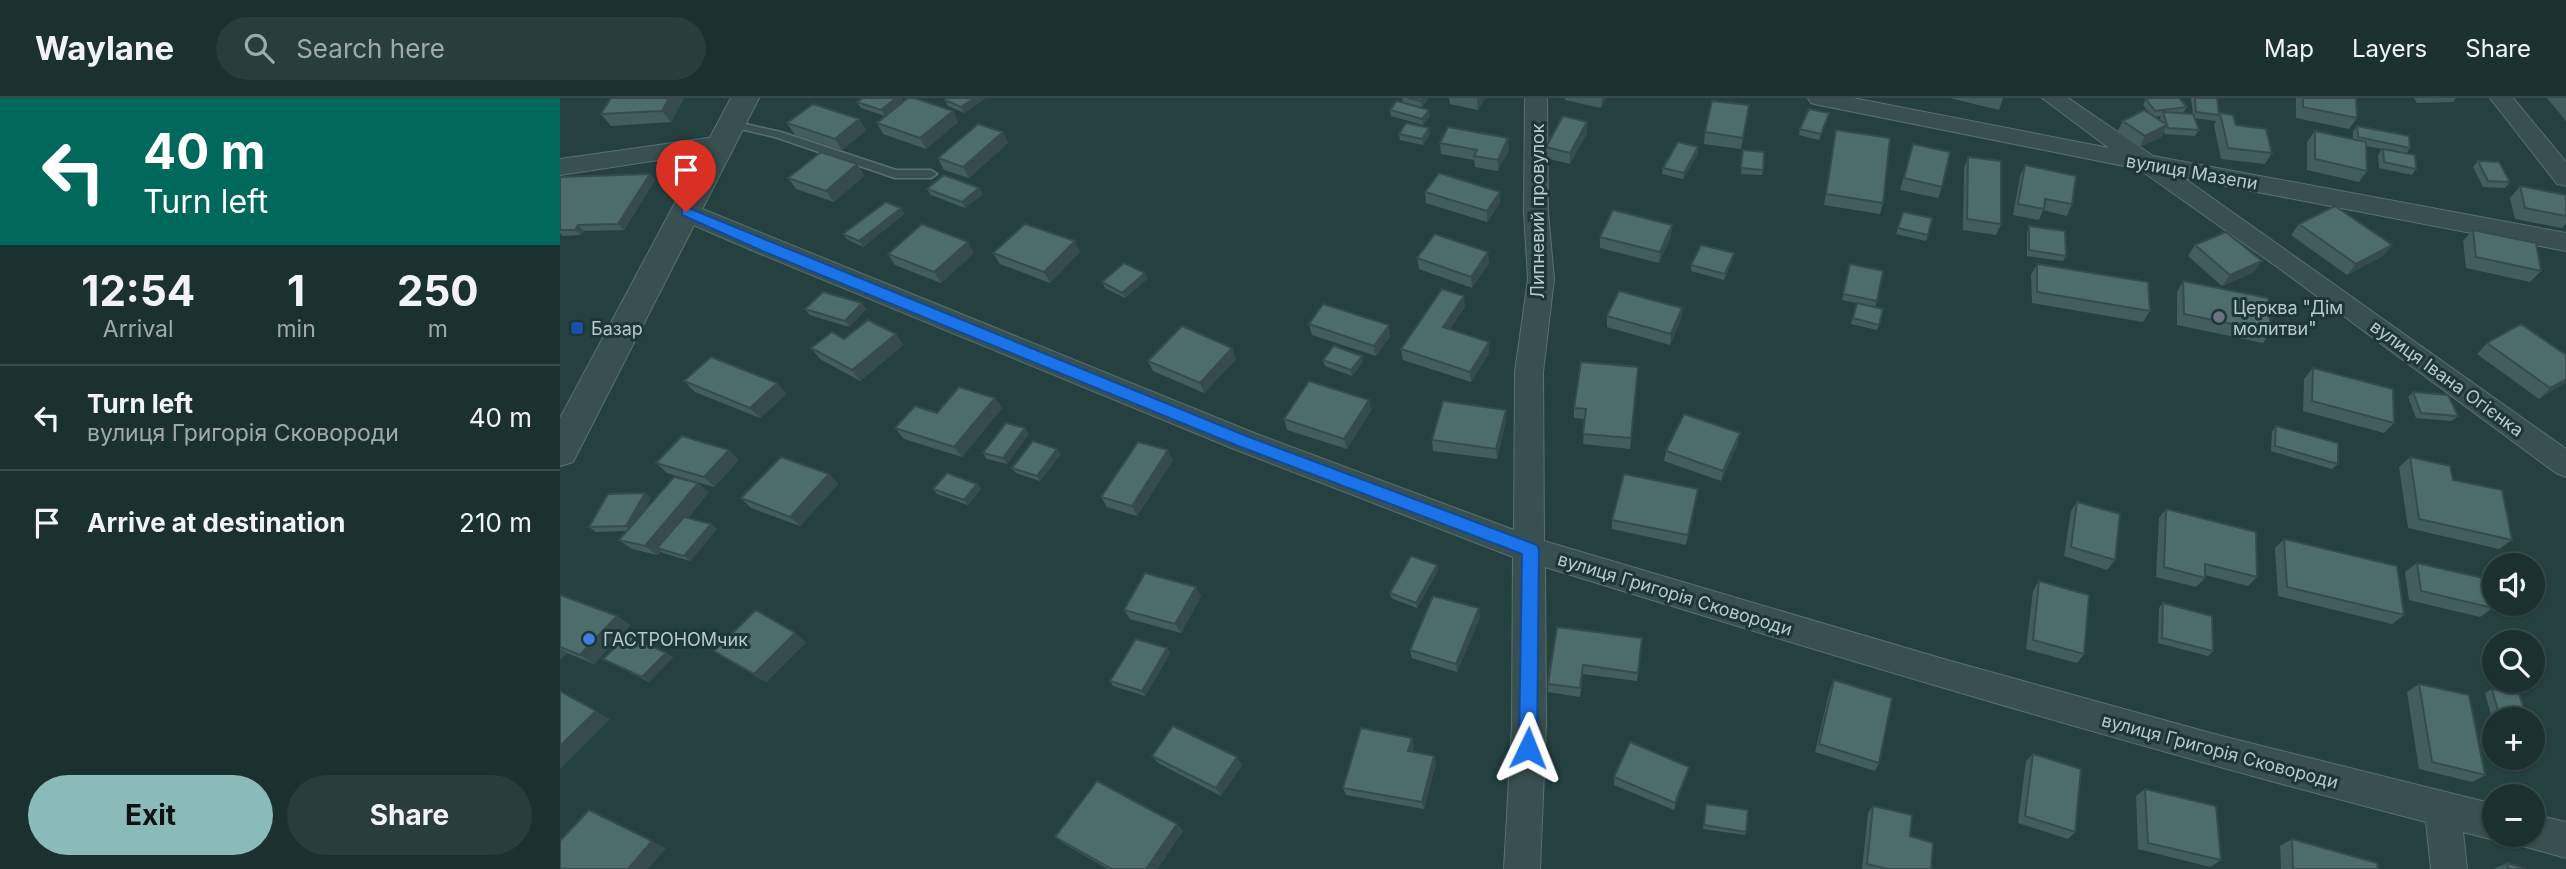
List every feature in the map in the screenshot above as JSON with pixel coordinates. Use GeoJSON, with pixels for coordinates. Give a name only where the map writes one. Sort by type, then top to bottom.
{"type":"FeatureCollection","features":[{"type":"Feature","properties":{"kind":"street","name":"Липневий провулок"},"geometry":{"type":"LineString","coordinates":[[1522,869],[1529,724],[1529,372],[1541,279],[1536,212],[1536,98]]}},
{"type":"Feature","properties":{"kind":"street","name":"вулиця Мазепи"},"geometry":{"type":"LineString","coordinates":[[1819,98],[2145,164],[2354,200],[2566,242]]}},
{"type":"Feature","properties":{"kind":"street","name":"вулиця Івана Огієнка"},"geometry":{"type":"LineString","coordinates":[[2053,98],[2292,265],[2566,465]]}},
{"type":"Feature","properties":{"kind":"street"},"geometry":{"type":"LineString","coordinates":[[2501,98],[2566,178]]}},
{"type":"Feature","properties":{"kind":"street"},"geometry":{"type":"LineString","coordinates":[[560,167],[733,122]]}},
{"type":"Feature","properties":{"kind":"street"},"geometry":{"type":"LineString","coordinates":[[560,452],[733,122]]}},
{"type":"Feature","properties":{"kind":"street","name":"вулиця Григорія Сковороди"},"geometry":{"type":"LineString","coordinates":[[686,212],[765,247],[1244,441],[1531,550],[1889,659],[2174,740],[2482,819]]}},
{"type":"Feature","properties":{"kind":"street"},"geometry":{"type":"LineString","coordinates":[[2443,809],[2449,869]]}},
{"type":"Feature","properties":{"kind":"street"},"geometry":{"type":"LineString","coordinates":[[2545,835],[2566,840]]}},
{"type":"Feature","properties":{"kind":"lane"},"geometry":{"type":"LineString","coordinates":[[733,122],[895,174],[931,174]]}},
{"type":"Feature","properties":{"kind":"building"},"geometry":{"type":"Polygon","coordinates":[[[611,98],[669,98],[662,111],[601,114],[611,98]]]}},
{"type":"Feature","properties":{"kind":"building"},"geometry":{"type":"Polygon","coordinates":[[[863,98],[896,98],[881,110],[857,102],[863,98]]]}},
{"type":"Feature","properties":{"kind":"building"},"geometry":{"type":"Polygon","coordinates":[[[908,98],[953,111],[920,138],[877,123],[908,98]]]}},
{"type":"Feature","properties":{"kind":"building"},"geometry":{"type":"Polygon","coordinates":[[[974,98],[961,107],[945,100],[974,98]]]}},
{"type":"Feature","properties":{"kind":"building"},"geometry":{"type":"Polygon","coordinates":[[[2179,98],[2187,107],[2155,111],[2146,99],[2179,98]]]}},
{"type":"Feature","properties":{"kind":"building"},"geometry":{"type":"Polygon","coordinates":[[[2195,98],[2217,98],[2219,115],[2196,112],[2195,98]]]}},
{"type":"Feature","properties":{"kind":"building"},"geometry":{"type":"Polygon","coordinates":[[[2303,98],[2356,98],[2357,118],[2303,107],[2303,98]]]}},
{"type":"Feature","properties":{"kind":"building"},"geometry":{"type":"Polygon","coordinates":[[[1397,101],[1429,110],[1422,119],[1390,110],[1397,101]]]}},
{"type":"Feature","properties":{"kind":"building"},"geometry":{"type":"Polygon","coordinates":[[[1712,101],[1749,105],[1743,138],[1705,132],[1712,101]]]}},
{"type":"Feature","properties":{"kind":"building"},"geometry":{"type":"Polygon","coordinates":[[[813,104],[859,119],[835,139],[787,123],[813,104]]]}},
{"type":"Feature","properties":{"kind":"building"},"geometry":{"type":"Polygon","coordinates":[[[1809,109],[1829,113],[1821,134],[1800,129],[1809,109]]]}},
{"type":"Feature","properties":{"kind":"building"},"geometry":{"type":"Polygon","coordinates":[[[2144,110],[2167,125],[2145,136],[2123,121],[2144,110]]]}},
{"type":"Feature","properties":{"kind":"building"},"geometry":{"type":"Polygon","coordinates":[[[2163,112],[2193,114],[2199,130],[2168,128],[2163,112]]]}},
{"type":"Feature","properties":{"kind":"building"},"geometry":{"type":"Polygon","coordinates":[[[2220,113],[2233,115],[2236,125],[2266,129],[2272,153],[2228,148],[2220,113]]]}},
{"type":"Feature","properties":{"kind":"building"},"geometry":{"type":"Polygon","coordinates":[[[1563,116],[1587,122],[1570,153],[1546,147],[1563,116]]]}},
{"type":"Feature","properties":{"kind":"building"},"geometry":{"type":"Polygon","coordinates":[[[1406,123],[1429,128],[1422,139],[1399,134],[1406,123]]]}},
{"type":"Feature","properties":{"kind":"building"},"geometry":{"type":"Polygon","coordinates":[[[978,124],[1003,132],[963,167],[938,158],[978,124]]]}},
{"type":"Feature","properties":{"kind":"building"},"geometry":{"type":"Polygon","coordinates":[[[2357,126],[2409,136],[2410,148],[2358,137],[2357,126]]]}},
{"type":"Feature","properties":{"kind":"building"},"geometry":{"type":"Polygon","coordinates":[[[1448,127],[1508,138],[1498,160],[1474,156],[1477,150],[1440,143],[1448,127]]]}},
{"type":"Feature","properties":{"kind":"building"},"geometry":{"type":"Polygon","coordinates":[[[1836,130],[1890,138],[1883,203],[1826,194],[1836,130]]]}},
{"type":"Feature","properties":{"kind":"building"},"geometry":{"type":"Polygon","coordinates":[[[2315,131],[2366,142],[2367,171],[2315,159],[2315,131]]]}},
{"type":"Feature","properties":{"kind":"building"},"geometry":{"type":"Polygon","coordinates":[[[1678,142],[1698,147],[1684,173],[1663,168],[1678,142]]]}},
{"type":"Feature","properties":{"kind":"building"},"geometry":{"type":"Polygon","coordinates":[[[1913,144],[1950,152],[1942,187],[1904,178],[1913,144]]]}},
{"type":"Feature","properties":{"kind":"building"},"geometry":{"type":"Polygon","coordinates":[[[2383,149],[2415,155],[2416,169],[2384,162],[2383,149]]]}},
{"type":"Feature","properties":{"kind":"building"},"geometry":{"type":"Polygon","coordinates":[[[1743,150],[1764,152],[1763,170],[1741,168],[1743,150]]]}},
{"type":"Feature","properties":{"kind":"building"},"geometry":{"type":"Polygon","coordinates":[[[821,152],[857,164],[826,191],[788,178],[821,152]]]}},
{"type":"Feature","properties":{"kind":"building"},"geometry":{"type":"Polygon","coordinates":[[[1968,157],[2001,161],[2001,224],[1967,219],[1968,157]]]}},
{"type":"Feature","properties":{"kind":"building"},"geometry":{"type":"Polygon","coordinates":[[[2478,161],[2499,162],[2510,182],[2488,181],[2478,161]]]}},
{"type":"Feature","properties":{"kind":"building"},"geometry":{"type":"Polygon","coordinates":[[[2025,165],[2076,176],[2072,204],[2045,199],[2044,209],[2018,204],[2025,165]]]}},
{"type":"Feature","properties":{"kind":"building"},"geometry":{"type":"Polygon","coordinates":[[[1439,173],[1500,192],[1487,211],[1425,192],[1439,173]]]}},
{"type":"Feature","properties":{"kind":"building"},"geometry":{"type":"Polygon","coordinates":[[[650,174],[618,224],[578,225],[575,230],[560,230],[560,177],[650,174]]]}},
{"type":"Feature","properties":{"kind":"building"},"geometry":{"type":"Polygon","coordinates":[[[944,175],[979,188],[962,202],[927,189],[944,175]]]}},
{"type":"Feature","properties":{"kind":"building"},"geometry":{"type":"Polygon","coordinates":[[[2520,186],[2566,195],[2566,216],[2525,208],[2520,186]]]}},
{"type":"Feature","properties":{"kind":"building"},"geometry":{"type":"Polygon","coordinates":[[[886,202],[901,208],[859,241],[843,234],[886,202]]]}},
{"type":"Feature","properties":{"kind":"building"},"geometry":{"type":"Polygon","coordinates":[[[2335,206],[2392,245],[2356,264],[2299,224],[2335,206]]]}},
{"type":"Feature","properties":{"kind":"building"},"geometry":{"type":"Polygon","coordinates":[[[1613,210],[1672,225],[1660,252],[1600,237],[1613,210]]]}},
{"type":"Feature","properties":{"kind":"building"},"geometry":{"type":"Polygon","coordinates":[[[1903,212],[1932,218],[1928,235],[1898,228],[1903,212]]]}},
{"type":"Feature","properties":{"kind":"building"},"geometry":{"type":"Polygon","coordinates":[[[922,224],[968,242],[934,272],[888,254],[922,224]]]}},
{"type":"Feature","properties":{"kind":"building"},"geometry":{"type":"Polygon","coordinates":[[[1025,224],[1075,241],[1044,272],[993,253],[1025,224]]]}},
{"type":"Feature","properties":{"kind":"building"},"geometry":{"type":"Polygon","coordinates":[[[2029,226],[2065,231],[2066,256],[2029,250],[2029,226]]]}},
{"type":"Feature","properties":{"kind":"building"},"geometry":{"type":"Polygon","coordinates":[[[2473,230],[2536,243],[2541,271],[2476,257],[2473,230]]]}},
{"type":"Feature","properties":{"kind":"building"},"geometry":{"type":"Polygon","coordinates":[[[2226,232],[2262,261],[2230,275],[2195,245],[2226,232]]]}},
{"type":"Feature","properties":{"kind":"building"},"geometry":{"type":"Polygon","coordinates":[[[1435,234],[1488,252],[1471,277],[1417,258],[1435,234]]]}},
{"type":"Feature","properties":{"kind":"building"},"geometry":{"type":"Polygon","coordinates":[[[1701,245],[1734,253],[1725,274],[1691,265],[1701,245]]]}},
{"type":"Feature","properties":{"kind":"building"},"geometry":{"type":"Polygon","coordinates":[[[1124,263],[1145,273],[1122,293],[1102,282],[1124,263]]]}},
{"type":"Feature","properties":{"kind":"building"},"geometry":{"type":"Polygon","coordinates":[[[1850,264],[1883,271],[1877,301],[1843,294],[1850,264]]]}},
{"type":"Feature","properties":{"kind":"building"},"geometry":{"type":"Polygon","coordinates":[[[2037,264],[2148,282],[2150,311],[2037,292],[2037,264]]]}},
{"type":"Feature","properties":{"kind":"building"},"geometry":{"type":"Polygon","coordinates":[[[2183,281],[2268,298],[2271,332],[2184,314],[2183,281]]]}},
{"type":"Feature","properties":{"kind":"building"},"geometry":{"type":"Polygon","coordinates":[[[1442,289],[1464,296],[1443,327],[1489,342],[1470,372],[1401,349],[1442,289]]]}},
{"type":"Feature","properties":{"kind":"building"},"geometry":{"type":"Polygon","coordinates":[[[1619,291],[1682,308],[1671,334],[1607,316],[1619,291]]]}},
{"type":"Feature","properties":{"kind":"building"},"geometry":{"type":"Polygon","coordinates":[[[823,292],[862,303],[845,321],[805,309],[823,292]]]}},
{"type":"Feature","properties":{"kind":"building"},"geometry":{"type":"Polygon","coordinates":[[[1857,303],[1883,309],[1879,325],[1853,318],[1857,303]]]}},
{"type":"Feature","properties":{"kind":"building"},"geometry":{"type":"Polygon","coordinates":[[[1323,304],[1389,325],[1374,346],[1309,324],[1323,304]]]}},
{"type":"Feature","properties":{"kind":"building"},"geometry":{"type":"Polygon","coordinates":[[[868,320],[896,334],[852,370],[811,348],[832,332],[844,339],[868,320]]]}},
{"type":"Feature","properties":{"kind":"building"},"geometry":{"type":"Polygon","coordinates":[[[2521,324],[2566,355],[2566,379],[2550,388],[2487,343],[2521,324]]]}},
{"type":"Feature","properties":{"kind":"building"},"geometry":{"type":"Polygon","coordinates":[[[1182,326],[1232,348],[1200,383],[1148,361],[1182,326]]]}},
{"type":"Feature","properties":{"kind":"building"},"geometry":{"type":"Polygon","coordinates":[[[1334,346],[1362,356],[1351,370],[1323,360],[1334,346]]]}},
{"type":"Feature","properties":{"kind":"building"},"geometry":{"type":"Polygon","coordinates":[[[711,357],[777,383],[750,408],[684,381],[711,357]]]}},
{"type":"Feature","properties":{"kind":"building"},"geometry":{"type":"Polygon","coordinates":[[[1581,362],[1638,367],[1631,438],[1583,434],[1586,409],[1574,408],[1581,362]]]}},
{"type":"Feature","properties":{"kind":"building"},"geometry":{"type":"Polygon","coordinates":[[[2313,368],[2393,389],[2394,423],[2312,401],[2313,368]]]}},
{"type":"Feature","properties":{"kind":"building"},"geometry":{"type":"Polygon","coordinates":[[[1309,381],[1369,400],[1344,439],[1284,419],[1309,381]]]}},
{"type":"Feature","properties":{"kind":"building"},"geometry":{"type":"Polygon","coordinates":[[[959,387],[995,398],[954,447],[895,428],[915,406],[937,413],[959,387]]]}},
{"type":"Feature","properties":{"kind":"building"},"geometry":{"type":"Polygon","coordinates":[[[2413,392],[2448,395],[2458,416],[2421,413],[2413,392]]]}},
{"type":"Feature","properties":{"kind":"building"},"geometry":{"type":"Polygon","coordinates":[[[1443,401],[1506,410],[1496,449],[1432,440],[1443,401]]]}},
{"type":"Feature","properties":{"kind":"building"},"geometry":{"type":"Polygon","coordinates":[[[1684,414],[1740,433],[1723,471],[1666,451],[1684,414]]]}},
{"type":"Feature","properties":{"kind":"building"},"geometry":{"type":"Polygon","coordinates":[[[1006,423],[1025,428],[1003,458],[983,453],[1006,423]]]}},
{"type":"Feature","properties":{"kind":"building"},"geometry":{"type":"Polygon","coordinates":[[[2276,426],[2338,443],[2338,464],[2275,446],[2276,426]]]}},
{"type":"Feature","properties":{"kind":"building"},"geometry":{"type":"Polygon","coordinates":[[[682,436],[729,450],[704,477],[656,463],[682,436]]]}},
{"type":"Feature","properties":{"kind":"building"},"geometry":{"type":"Polygon","coordinates":[[[1033,441],[1057,449],[1037,476],[1012,468],[1033,441]]]}},
{"type":"Feature","properties":{"kind":"building"},"geometry":{"type":"Polygon","coordinates":[[[1138,442],[1168,450],[1132,506],[1101,497],[1138,442]]]}},
{"type":"Feature","properties":{"kind":"building"},"geometry":{"type":"Polygon","coordinates":[[[781,457],[829,474],[790,517],[741,498],[781,457]]]}},
{"type":"Feature","properties":{"kind":"building"},"geometry":{"type":"Polygon","coordinates":[[[2410,457],[2450,466],[2453,480],[2502,490],[2512,540],[2419,519],[2410,457]]]}},
{"type":"Feature","properties":{"kind":"building"},"geometry":{"type":"Polygon","coordinates":[[[947,473],[977,484],[964,500],[933,489],[947,473]]]}},
{"type":"Feature","properties":{"kind":"building"},"geometry":{"type":"Polygon","coordinates":[[[1624,474],[1698,489],[1688,535],[1612,520],[1624,474]]]}},
{"type":"Feature","properties":{"kind":"building"},"geometry":{"type":"Polygon","coordinates":[[[674,477],[698,483],[645,546],[619,540],[674,477]]]}},
{"type":"Feature","properties":{"kind":"building"},"geometry":{"type":"Polygon","coordinates":[[[645,493],[626,526],[589,527],[608,494],[645,493]]]}},
{"type":"Feature","properties":{"kind":"building"},"geometry":{"type":"Polygon","coordinates":[[[2077,502],[2120,514],[2115,560],[2071,547],[2077,502]]]}},
{"type":"Feature","properties":{"kind":"building"},"geometry":{"type":"Polygon","coordinates":[[[2166,509],[2256,532],[2257,577],[2205,564],[2205,578],[2164,567],[2166,509]]]}},
{"type":"Feature","properties":{"kind":"building"},"geometry":{"type":"Polygon","coordinates":[[[684,517],[711,524],[684,556],[657,548],[684,517]]]}},
{"type":"Feature","properties":{"kind":"building"},"geometry":{"type":"Polygon","coordinates":[[[2284,539],[2397,566],[2404,615],[2287,587],[2284,539]]]}},
{"type":"Feature","properties":{"kind":"building"},"geometry":{"type":"Polygon","coordinates":[[[1411,556],[1437,565],[1416,603],[1390,593],[1411,556]]]}},
{"type":"Feature","properties":{"kind":"building"},"geometry":{"type":"Polygon","coordinates":[[[2417,563],[2482,578],[2482,605],[2421,591],[2417,563]]]}},
{"type":"Feature","properties":{"kind":"building"},"geometry":{"type":"Polygon","coordinates":[[[1145,573],[1196,587],[1175,624],[1124,610],[1145,573]]]}},
{"type":"Feature","properties":{"kind":"building"},"geometry":{"type":"Polygon","coordinates":[[[2039,581],[2089,595],[2084,654],[2033,640],[2039,581]]]}},
{"type":"Feature","properties":{"kind":"building","name":"ГАСТРОНОМчик"},"geometry":{"type":"Polygon","coordinates":[[[560,595],[617,616],[580,655],[560,647],[560,595]]]}},
{"type":"Feature","properties":{"kind":"building"},"geometry":{"type":"Polygon","coordinates":[[[1433,596],[1479,608],[1456,664],[1410,650],[1433,596]]]}},
{"type":"Feature","properties":{"kind":"building"},"geometry":{"type":"Polygon","coordinates":[[[2163,603],[2212,616],[2213,651],[2162,638],[2163,603]]]}},
{"type":"Feature","properties":{"kind":"building"},"geometry":{"type":"Polygon","coordinates":[[[756,610],[795,633],[754,674],[714,651],[756,610]]]}},
{"type":"Feature","properties":{"kind":"building"},"geometry":{"type":"Polygon","coordinates":[[[1557,627],[1642,638],[1638,673],[1583,665],[1580,688],[1548,684],[1557,627]]]}},
{"type":"Feature","properties":{"kind":"building"},"geometry":{"type":"Polygon","coordinates":[[[628,635],[666,653],[642,677],[603,659],[628,635]]]}},
{"type":"Feature","properties":{"kind":"building"},"geometry":{"type":"Polygon","coordinates":[[[1136,639],[1167,648],[1142,691],[1110,681],[1136,639]]]}},
{"type":"Feature","properties":{"kind":"building"},"geometry":{"type":"Polygon","coordinates":[[[1834,680],[1892,698],[1879,763],[1819,744],[1834,680]]]}},
{"type":"Feature","properties":{"kind":"building"},"geometry":{"type":"Polygon","coordinates":[[[2419,684],[2469,695],[2485,775],[2432,762],[2419,684]]]}},
{"type":"Feature","properties":{"kind":"building"},"geometry":{"type":"Polygon","coordinates":[[[560,691],[596,711],[560,746],[560,691]]]}},
{"type":"Feature","properties":{"kind":"building"},"geometry":{"type":"Polygon","coordinates":[[[2493,693],[2519,694],[2523,707],[2497,707],[2493,693]]]}},
{"type":"Feature","properties":{"kind":"building"},"geometry":{"type":"Polygon","coordinates":[[[1173,726],[1237,757],[1216,788],[1152,756],[1173,726]]]}},
{"type":"Feature","properties":{"kind":"building"},"geometry":{"type":"Polygon","coordinates":[[[1361,728],[1412,738],[1408,751],[1434,756],[1422,802],[1343,788],[1361,728]]]}},
{"type":"Feature","properties":{"kind":"building"},"geometry":{"type":"Polygon","coordinates":[[[1630,742],[1689,767],[1675,803],[1614,777],[1630,742]]]}},
{"type":"Feature","properties":{"kind":"building"},"geometry":{"type":"Polygon","coordinates":[[[2033,754],[2081,769],[2075,832],[2025,816],[2033,754]]]}},
{"type":"Feature","properties":{"kind":"building"},"geometry":{"type":"Polygon","coordinates":[[[1097,781],[1177,824],[1146,869],[1112,869],[1055,837],[1097,781]]]}},
{"type":"Feature","properties":{"kind":"building"},"geometry":{"type":"Polygon","coordinates":[[[2145,789],[2216,806],[2221,860],[2148,843],[2145,789]]]}},
{"type":"Feature","properties":{"kind":"building"},"geometry":{"type":"Polygon","coordinates":[[[1706,804],[1748,810],[1746,832],[1704,825],[1706,804]]]}},
{"type":"Feature","properties":{"kind":"building"},"geometry":{"type":"Polygon","coordinates":[[[1873,806],[1912,815],[1910,836],[1933,843],[1931,869],[1888,869],[1867,864],[1873,806]]]}},
{"type":"Feature","properties":{"kind":"building"},"geometry":{"type":"Polygon","coordinates":[[[589,810],[652,841],[628,869],[560,869],[560,841],[589,810]]]}},
{"type":"Feature","properties":{"kind":"building"},"geometry":{"type":"Polygon","coordinates":[[[2292,839],[2377,863],[2378,869],[2293,869],[2292,839]]]}},
{"type":"Feature","properties":{"kind":"building"},"geometry":{"type":"Polygon","coordinates":[[[2507,863],[2527,869],[2508,869],[2507,863]]]}},
{"type":"Feature","properties":{"kind":"place","name":"Церква \"Дім молитви\""},"geometry":{"type":"Point","coordinates":[2219,317]}},
{"type":"Feature","properties":{"kind":"place","name":"Базар"},"geometry":{"type":"Point","coordinates":[577,328]}},
{"type":"Feature","properties":{"kind":"place","name":"ГАСТРОНОМчик"},"geometry":{"type":"Point","coordinates":[589,639]}},
{"type":"Feature","properties":{"kind":"route"},"geometry":{"type":"LineString","coordinates":[[686,212],[765,247],[1244,441],[1531,550],[1528,748]]}}]}
